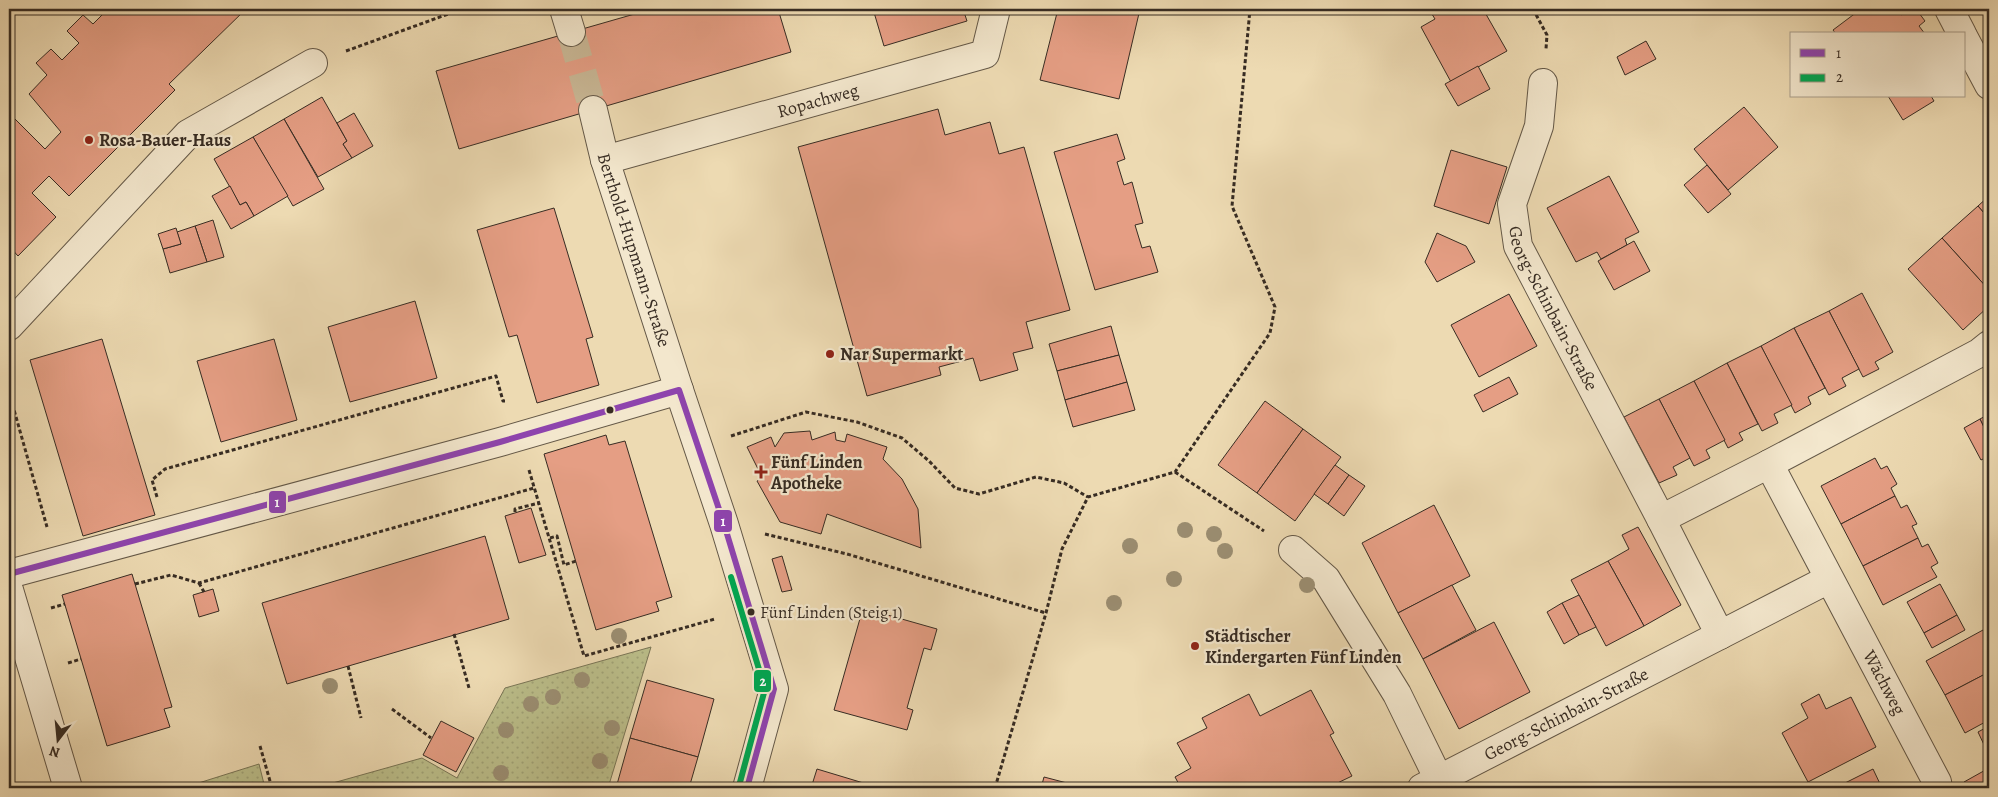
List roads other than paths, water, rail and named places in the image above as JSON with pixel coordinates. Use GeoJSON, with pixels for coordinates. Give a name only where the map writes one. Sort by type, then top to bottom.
{"type":"FeatureCollection","features":[{"type":"Feature","properties":{"kind":"street","name":"Ropachweg"},"geometry":{"type":"LineString","coordinates":[[605,160],[985,54],[996,9]]}},
{"type":"Feature","properties":{"kind":"street"},"geometry":{"type":"LineString","coordinates":[[1950,9],[1961,32]]}},
{"type":"Feature","properties":{"kind":"street"},"geometry":{"type":"LineString","coordinates":[[1966,42],[1989,85]]}},
{"type":"Feature","properties":{"kind":"street"},"geometry":{"type":"LineString","coordinates":[[9,326],[188,134],[313,63]]}},
{"type":"Feature","properties":{"kind":"street","name":"Georg-Schinbain-Straße"},"geometry":{"type":"LineString","coordinates":[[1543,83],[1539,126],[1512,204],[1518,246],[1720,635]]}},
{"type":"Feature","properties":{"kind":"street","name":"Berthold-Hupmann-Straße"},"geometry":{"type":"LineString","coordinates":[[593,110],[605,160],[724,524],[774,689],[748,788]]}},
{"type":"Feature","properties":{"kind":"street"},"geometry":{"type":"LineString","coordinates":[[1661,519],[1770,464],[1979,353],[1989,345]]}},
{"type":"Feature","properties":{"kind":"street"},"geometry":{"type":"LineString","coordinates":[[9,574],[519,436],[679,390]]}},
{"type":"Feature","properties":{"kind":"street"},"geometry":{"type":"LineString","coordinates":[[1770,464],[1829,579]]}},
{"type":"Feature","properties":{"kind":"street","name":"Georg-Schinbain-Straße"},"geometry":{"type":"LineString","coordinates":[[1293,550],[1326,579],[1397,694],[1435,785],[1829,579]]}},
{"type":"Feature","properties":{"kind":"street","name":"Wächweg"},"geometry":{"type":"LineString","coordinates":[[1829,579],[1937,782],[1938,788]]}},
{"type":"Feature","properties":{"kind":"street"},"geometry":{"type":"LineString","coordinates":[[9,590],[68,788]]}},
{"type":"Feature","properties":{"kind":"tunnel"},"geometry":{"type":"LineString","coordinates":[[571,32],[593,110]]}},
{"type":"Feature","properties":{"kind":"place","name":"Rosa-Bauer-Haus"},"geometry":{"type":"Point","coordinates":[89,140]}},
{"type":"Feature","properties":{"kind":"place","name":"Nar Supermarkt"},"geometry":{"type":"Point","coordinates":[830,354]}},
{"type":"Feature","properties":{"kind":"place","name":"Fünf Linden Apotheke"},"geometry":{"type":"Point","coordinates":[761,472]}},
{"type":"Feature","properties":{"kind":"place","name":"Fünf Linden (Steig 1)"},"geometry":{"type":"Point","coordinates":[751,612]}},
{"type":"Feature","properties":{"kind":"place","name":"Städtischer Kindergarten Fünf Linden"},"geometry":{"type":"Point","coordinates":[1195,646]}}]}
